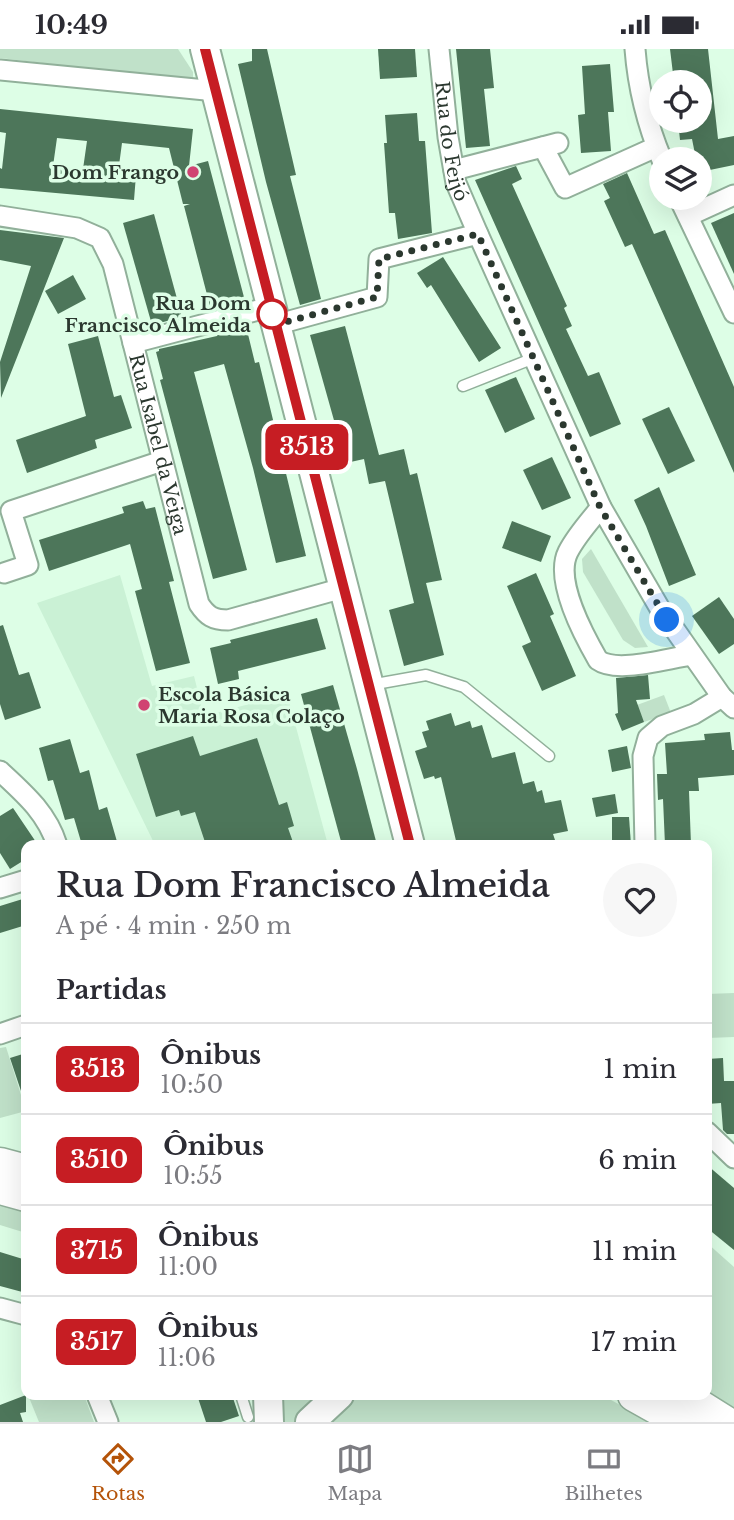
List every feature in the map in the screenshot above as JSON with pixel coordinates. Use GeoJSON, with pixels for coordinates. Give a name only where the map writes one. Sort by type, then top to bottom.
{"type":"FeatureCollection","features":[{"type":"Feature","properties":{"kind":"main road"},"geometry":{"type":"LineString","coordinates":[[205,49],[409,840]]}},
{"type":"Feature","properties":{"kind":"main road"},"geometry":{"type":"LineString","coordinates":[[0,1164],[21,1170]]}},
{"type":"Feature","properties":{"kind":"main road"},"geometry":{"type":"LineString","coordinates":[[0,1188],[21,1194]]}},
{"type":"Feature","properties":{"kind":"main road"},"geometry":{"type":"LineString","coordinates":[[259,1419],[266,1400]]}},
{"type":"Feature","properties":{"kind":"main road"},"geometry":{"type":"LineString","coordinates":[[310,1422],[334,1400]]}},
{"type":"Feature","properties":{"kind":"main road"},"geometry":{"type":"LineString","coordinates":[[643,1400],[681,1422]]}},
{"type":"Feature","properties":{"kind":"main road"},"geometry":{"type":"LineString","coordinates":[[690,1400],[725,1422]]}},
{"type":"Feature","properties":{"kind":"street","name":"Rua do Feijó"},"geometry":{"type":"LineString","coordinates":[[439,49],[448,137],[456,183],[478,234],[600,507],[659,607],[728,702]]}},
{"type":"Feature","properties":{"kind":"street"},"geometry":{"type":"LineString","coordinates":[[635,49],[637,76],[645,113],[657,147]]}},
{"type":"Feature","properties":{"kind":"street"},"geometry":{"type":"LineString","coordinates":[[0,70],[216,92]]}},
{"type":"Feature","properties":{"kind":"street"},"geometry":{"type":"LineString","coordinates":[[454,170],[551,145],[565,188],[649,157]]}},
{"type":"Feature","properties":{"kind":"street"},"geometry":{"type":"LineString","coordinates":[[688,216],[734,195]]}},
{"type":"Feature","properties":{"kind":"street"},"geometry":{"type":"LineString","coordinates":[[685,210],[734,313]]}},
{"type":"Feature","properties":{"kind":"street","name":"Rua Isabel da Veiga"},"geometry":{"type":"LineString","coordinates":[[0,216],[78,228],[100,238],[113,264],[199,604],[207,615],[217,620],[228,620],[343,588]]}},
{"type":"Feature","properties":{"kind":"street"},"geometry":{"type":"LineString","coordinates":[[133,343],[377,297],[379,259],[478,234]]}},
{"type":"Feature","properties":{"kind":"street"},"geometry":{"type":"LineString","coordinates":[[4,573],[28,565],[12,511],[162,461]]}},
{"type":"Feature","properties":{"kind":"street"},"geometry":{"type":"LineString","coordinates":[[600,507],[574,541],[563,569],[566,592],[598,660],[604,665],[620,666],[692,655]]}},
{"type":"Feature","properties":{"kind":"street"},"geometry":{"type":"LineString","coordinates":[[645,840],[643,756],[648,738],[662,726],[728,702]]}},
{"type":"Feature","properties":{"kind":"street"},"geometry":{"type":"LineString","coordinates":[[0,771],[36,804],[56,840]]}},
{"type":"Feature","properties":{"kind":"street"},"geometry":{"type":"LineString","coordinates":[[0,888],[21,882]]}},
{"type":"Feature","properties":{"kind":"street"},"geometry":{"type":"LineString","coordinates":[[0,1034],[21,1027]]}},
{"type":"Feature","properties":{"kind":"street"},"geometry":{"type":"LineString","coordinates":[[712,1137],[734,1157]]}},
{"type":"Feature","properties":{"kind":"street"},"geometry":{"type":"LineString","coordinates":[[0,1308],[21,1314]]}},
{"type":"Feature","properties":{"kind":"street"},"geometry":{"type":"LineString","coordinates":[[99,1400],[108,1422]]}},
{"type":"Feature","properties":{"kind":"lane"},"geometry":{"type":"LineString","coordinates":[[463,386],[534,358]]}},
{"type":"Feature","properties":{"kind":"lane"},"geometry":{"type":"LineString","coordinates":[[370,685],[426,675],[464,687],[549,755]]}},
{"type":"Feature","properties":{"kind":"lane"},"geometry":{"type":"LineString","coordinates":[[245,1400],[259,1419]]}},
{"type":"Feature","properties":{"kind":"shaded area"},"geometry":{"type":"Polygon","coordinates":[[[0,49],[178,49],[193,72],[193,78],[187,80],[0,58],[0,49]]]}},
{"type":"Feature","properties":{"kind":"shaded area"},"geometry":{"type":"Polygon","coordinates":[[[591,549],[648,647],[635,648],[623,640],[583,572],[582,559],[591,549]]]}},
{"type":"Feature","properties":{"kind":"shaded area","name":"Escola Básica Maria Rosa Colaço"},"geometry":{"type":"Polygon","coordinates":[[[120,575],[152,686],[194,676],[204,716],[287,694],[327,840],[153,840],[37,603],[120,575]]]}},
{"type":"Feature","properties":{"kind":"shaded area"},"geometry":{"type":"Polygon","coordinates":[[[664,695],[671,713],[644,722],[637,705],[664,695]]]}},
{"type":"Feature","properties":{"kind":"shaded area"},"geometry":{"type":"Polygon","coordinates":[[[734,993],[734,1037],[712,1038],[712,994],[734,993]]]}},
{"type":"Feature","properties":{"kind":"shaded area"},"geometry":{"type":"Polygon","coordinates":[[[6,1047],[21,1095],[21,1112],[0,1118],[0,1048],[6,1047]]]}},
{"type":"Feature","properties":{"kind":"shaded area"},"geometry":{"type":"Polygon","coordinates":[[[0,1205],[21,1211],[21,1231],[0,1225],[0,1205]]]}},
{"type":"Feature","properties":{"kind":"shaded area"},"geometry":{"type":"Polygon","coordinates":[[[712,1247],[734,1267],[734,1409],[712,1395],[712,1247]]]}},
{"type":"Feature","properties":{"kind":"shaded area"},"geometry":{"type":"Polygon","coordinates":[[[30,1400],[86,1400],[94,1422],[39,1422],[30,1400]]]}},
{"type":"Feature","properties":{"kind":"shaded area"},"geometry":{"type":"Polygon","coordinates":[[[273,1400],[325,1400],[304,1422],[275,1422],[273,1400]]]}},
{"type":"Feature","properties":{"kind":"shaded area"},"geometry":{"type":"Polygon","coordinates":[[[611,1400],[651,1422],[324,1422],[348,1401],[611,1400]]]}},
{"type":"Feature","properties":{"kind":"building"},"geometry":{"type":"Polygon","coordinates":[[[252,49],[267,49],[296,175],[290,176],[321,299],[300,305],[266,182],[238,64],[252,61],[252,49]]]}},
{"type":"Feature","properties":{"kind":"building"},"geometry":{"type":"Polygon","coordinates":[[[378,49],[415,49],[417,77],[380,79],[378,49]]]}},
{"type":"Feature","properties":{"kind":"building"},"geometry":{"type":"Polygon","coordinates":[[[456,49],[490,49],[494,88],[484,89],[490,146],[466,148],[456,49]]]}},
{"type":"Feature","properties":{"kind":"building"},"geometry":{"type":"Polygon","coordinates":[[[670,49],[708,49],[710,70],[673,70],[670,49]]]}},
{"type":"Feature","properties":{"kind":"building"},"geometry":{"type":"Polygon","coordinates":[[[610,64],[614,112],[608,112],[611,151],[581,153],[578,115],[585,114],[582,66],[610,64]]]}},
{"type":"Feature","properties":{"kind":"building"},"geometry":{"type":"Polygon","coordinates":[[[712,85],[718,139],[734,136],[734,165],[712,170],[712,147],[694,147],[692,139],[680,140],[679,133],[712,133],[712,85]]]}},
{"type":"Feature","properties":{"kind":"building"},"geometry":{"type":"Polygon","coordinates":[[[0,109],[193,129],[189,166],[208,161],[245,301],[211,310],[184,206],[190,204],[183,204],[169,148],[122,143],[118,173],[136,175],[134,200],[0,188],[0,168],[2,169],[6,133],[0,132],[0,109]],[[57,138],[53,166],[83,169],[87,141],[57,138]]]}},
{"type":"Feature","properties":{"kind":"building"},"geometry":{"type":"Polygon","coordinates":[[[417,113],[419,141],[425,141],[432,233],[398,239],[395,213],[389,213],[384,143],[387,143],[385,115],[417,113]]]}},
{"type":"Feature","properties":{"kind":"building"},"geometry":{"type":"Polygon","coordinates":[[[516,166],[522,179],[512,184],[567,306],[564,308],[572,326],[566,329],[588,376],[599,372],[621,424],[590,437],[475,180],[516,166]]]}},
{"type":"Feature","properties":{"kind":"building"},"geometry":{"type":"Polygon","coordinates":[[[627,173],[654,234],[665,230],[734,387],[734,473],[632,244],[625,247],[604,201],[610,198],[603,184],[627,173]]]}},
{"type":"Feature","properties":{"kind":"building"},"geometry":{"type":"Polygon","coordinates":[[[734,213],[734,274],[711,223],[734,213]]]}},
{"type":"Feature","properties":{"kind":"building"},"geometry":{"type":"Polygon","coordinates":[[[154,214],[182,317],[152,325],[123,223],[154,214]]]}},
{"type":"Feature","properties":{"kind":"building"},"geometry":{"type":"Polygon","coordinates":[[[0,230],[64,238],[1,398],[0,362],[31,266],[0,260],[0,230]]]}},
{"type":"Feature","properties":{"kind":"building"},"geometry":{"type":"Polygon","coordinates":[[[443,257],[501,348],[479,362],[431,285],[427,288],[417,273],[443,257]]]}},
{"type":"Feature","properties":{"kind":"building"},"geometry":{"type":"Polygon","coordinates":[[[73,275],[86,299],[58,314],[45,291],[73,275]]]}},
{"type":"Feature","properties":{"kind":"building"},"geometry":{"type":"Polygon","coordinates":[[[246,326],[255,363],[259,362],[306,556],[276,563],[224,364],[194,372],[247,570],[213,579],[160,380],[163,379],[156,352],[246,326]]]}},
{"type":"Feature","properties":{"kind":"building"},"geometry":{"type":"Polygon","coordinates":[[[345,326],[379,455],[404,449],[410,475],[417,473],[442,580],[426,583],[444,655],[404,666],[389,610],[414,603],[385,481],[369,484],[364,459],[346,463],[310,335],[345,326]]]}},
{"type":"Feature","properties":{"kind":"building"},"geometry":{"type":"Polygon","coordinates":[[[98,336],[114,397],[121,395],[132,428],[95,440],[97,448],[27,473],[16,440],[86,416],[68,344],[98,336]]]}},
{"type":"Feature","properties":{"kind":"building"},"geometry":{"type":"Polygon","coordinates":[[[516,377],[535,419],[505,433],[485,390],[516,377]]]}},
{"type":"Feature","properties":{"kind":"building"},"geometry":{"type":"Polygon","coordinates":[[[669,407],[695,461],[668,474],[642,419],[669,407]]]}},
{"type":"Feature","properties":{"kind":"building"},"geometry":{"type":"Polygon","coordinates":[[[552,457],[571,498],[542,510],[523,470],[552,457]]]}},
{"type":"Feature","properties":{"kind":"building"},"geometry":{"type":"Polygon","coordinates":[[[659,487],[696,575],[669,586],[634,500],[659,487]]]}},
{"type":"Feature","properties":{"kind":"building"},"geometry":{"type":"Polygon","coordinates":[[[143,501],[146,509],[155,507],[174,581],[169,582],[190,663],[156,671],[135,591],[142,589],[130,544],[49,571],[39,540],[124,513],[122,507],[143,501]]]}},
{"type":"Feature","properties":{"kind":"building"},"geometry":{"type":"Polygon","coordinates":[[[512,521],[551,536],[541,562],[502,548],[512,521]]]}},
{"type":"Feature","properties":{"kind":"building"},"geometry":{"type":"Polygon","coordinates":[[[536,573],[554,614],[550,616],[576,676],[542,691],[522,646],[531,642],[507,586],[536,573]]]}},
{"type":"Feature","properties":{"kind":"building"},"geometry":{"type":"Polygon","coordinates":[[[719,597],[734,619],[734,644],[719,654],[692,616],[719,597]]]}},
{"type":"Feature","properties":{"kind":"building"},"geometry":{"type":"Polygon","coordinates":[[[317,618],[326,649],[238,671],[239,679],[218,684],[210,648],[231,643],[230,640],[317,618]]]}},
{"type":"Feature","properties":{"kind":"building"},"geometry":{"type":"Polygon","coordinates":[[[3,625],[19,675],[29,672],[41,708],[5,720],[0,704],[0,626],[3,625]]]}},
{"type":"Feature","properties":{"kind":"building"},"geometry":{"type":"Polygon","coordinates":[[[648,675],[650,699],[636,700],[644,722],[622,731],[615,714],[618,713],[616,678],[648,675]]]}},
{"type":"Feature","properties":{"kind":"building"},"geometry":{"type":"Polygon","coordinates":[[[333,685],[376,840],[341,840],[301,694],[333,685]]]}},
{"type":"Feature","properties":{"kind":"building"},"geometry":{"type":"Polygon","coordinates":[[[451,713],[455,726],[470,721],[472,728],[482,725],[492,758],[515,752],[523,784],[534,781],[537,792],[542,790],[545,803],[561,800],[568,831],[553,834],[555,840],[456,840],[441,777],[424,779],[415,751],[427,747],[422,732],[429,730],[426,721],[451,713]]]}},
{"type":"Feature","properties":{"kind":"building"},"geometry":{"type":"Polygon","coordinates":[[[730,732],[734,750],[734,775],[698,778],[699,791],[689,791],[691,840],[665,840],[663,799],[658,800],[657,774],[667,774],[665,743],[705,740],[704,734],[730,732]]]}},
{"type":"Feature","properties":{"kind":"building"},"geometry":{"type":"Polygon","coordinates":[[[193,736],[200,756],[257,738],[279,805],[287,802],[294,826],[288,828],[292,840],[204,840],[195,812],[181,816],[179,810],[156,817],[136,754],[193,736]]]}},
{"type":"Feature","properties":{"kind":"building"},"geometry":{"type":"Polygon","coordinates":[[[70,739],[80,773],[89,770],[99,810],[107,807],[117,840],[81,840],[74,818],[65,820],[53,780],[48,781],[39,748],[70,739]]]}},
{"type":"Feature","properties":{"kind":"building"},"geometry":{"type":"Polygon","coordinates":[[[627,746],[631,768],[612,772],[608,750],[627,746]]]}},
{"type":"Feature","properties":{"kind":"building"},"geometry":{"type":"Polygon","coordinates":[[[615,794],[618,813],[596,817],[592,798],[615,794]]]}},
{"type":"Feature","properties":{"kind":"building"},"geometry":{"type":"Polygon","coordinates":[[[13,808],[35,840],[21,840],[21,862],[10,869],[0,853],[0,816],[13,808]]]}},
{"type":"Feature","properties":{"kind":"building"},"geometry":{"type":"Polygon","coordinates":[[[612,817],[629,817],[631,840],[612,840],[612,817]]]}},
{"type":"Feature","properties":{"kind":"building"},"geometry":{"type":"Polygon","coordinates":[[[21,900],[21,927],[0,933],[0,906],[21,900]]]}},
{"type":"Feature","properties":{"kind":"building"},"geometry":{"type":"Polygon","coordinates":[[[21,1055],[21,1091],[10,1058],[21,1055]]]}},
{"type":"Feature","properties":{"kind":"building"},"geometry":{"type":"Polygon","coordinates":[[[723,1058],[724,1081],[734,1081],[734,1134],[727,1134],[723,1130],[721,1103],[712,1104],[712,1059],[723,1058]]]}},
{"type":"Feature","properties":{"kind":"building"},"geometry":{"type":"Polygon","coordinates":[[[712,1169],[734,1188],[734,1250],[712,1232],[712,1169]]]}},
{"type":"Feature","properties":{"kind":"building"},"geometry":{"type":"Polygon","coordinates":[[[0,1252],[21,1258],[21,1292],[0,1286],[0,1252]]]}},
{"type":"Feature","properties":{"kind":"building"},"geometry":{"type":"Polygon","coordinates":[[[21,1397],[21,1400],[26,1400],[26,1412],[20,1413],[23,1422],[0,1422],[0,1405],[21,1397]]]}},
{"type":"Feature","properties":{"kind":"building"},"geometry":{"type":"Polygon","coordinates":[[[199,1400],[234,1400],[239,1416],[221,1422],[206,1422],[199,1400]]]}},
{"type":"Feature","properties":{"kind":"bus line","name":"3513"},"geometry":{"type":"LineString","coordinates":[[205,49],[409,840]]}},
{"type":"Feature","properties":{"kind":"place","name":"Dom Frango"},"geometry":{"type":"Point","coordinates":[193,172]}},
{"type":"Feature","properties":{"kind":"place","name":"Rua Dom Francisco Almeida"},"geometry":{"type":"Point","coordinates":[272,314]}},
{"type":"Feature","properties":{"kind":"place","name":"Escola Básica Maria Rosa Colaço"},"geometry":{"type":"Point","coordinates":[144,705]}},
{"type":"Feature","properties":{"kind":"route"},"geometry":{"type":"LineString","coordinates":[[272,314],[275,325],[377,297],[379,259],[478,234],[600,507],[667,620]]}}]}
